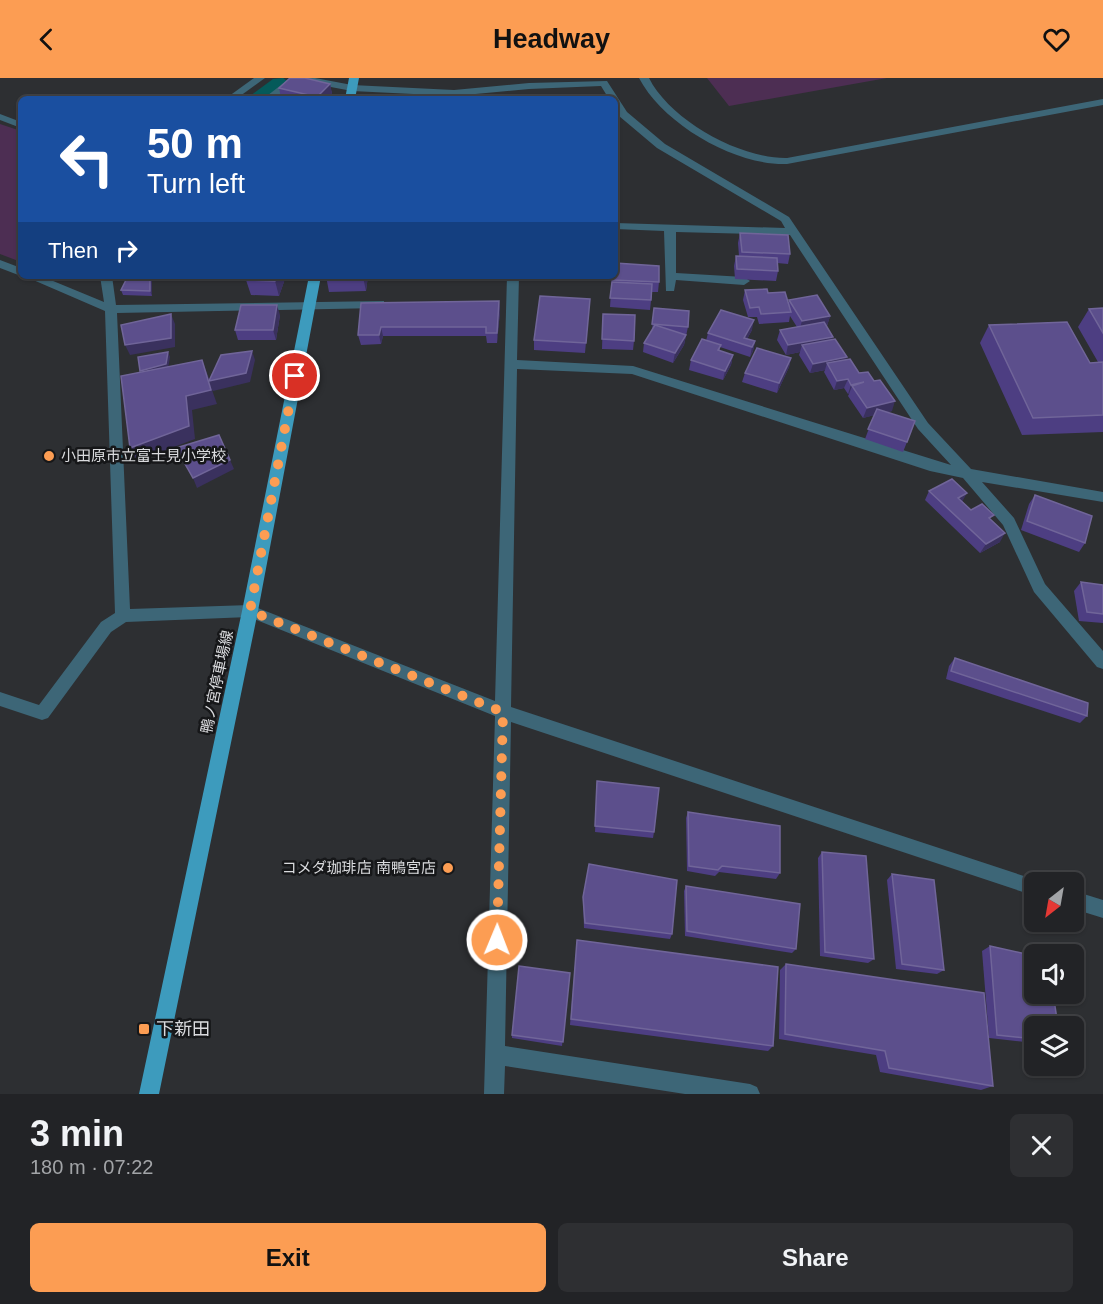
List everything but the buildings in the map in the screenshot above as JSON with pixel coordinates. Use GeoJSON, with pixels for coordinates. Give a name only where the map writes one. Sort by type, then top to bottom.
{"type":"FeatureCollection","features":[{"type":"Feature","properties":{"kind":"main road","name":"鴨ノ宮停車場線"},"geometry":{"type":"LineString","coordinates":[[149,1094],[250,611],[314,279]]}},
{"type":"Feature","properties":{"kind":"street"},"geometry":{"type":"LineString","coordinates":[[234,96],[260,78]]}},
{"type":"Feature","properties":{"kind":"street"},"geometry":{"type":"LineString","coordinates":[[272,96],[298,78],[454,93],[518,84],[604,83],[612,96]]}},
{"type":"Feature","properties":{"kind":"street"},"geometry":{"type":"LineString","coordinates":[[644,78],[647,86],[663,104],[685,123],[739,151],[771,162],[787,161],[1103,102]]}},
{"type":"Feature","properties":{"kind":"street"},"geometry":{"type":"LineString","coordinates":[[618,106],[623,114],[661,146],[784,219],[923,426],[1009,522],[1039,588],[1103,662]]}},
{"type":"Feature","properties":{"kind":"street"},"geometry":{"type":"LineString","coordinates":[[0,117],[18,123]]}},
{"type":"Feature","properties":{"kind":"street"},"geometry":{"type":"LineString","coordinates":[[618,226],[792,232]]}},
{"type":"Feature","properties":{"kind":"street"},"geometry":{"type":"LineString","coordinates":[[670,228],[670,282],[744,281]]}},
{"type":"Feature","properties":{"kind":"street"},"geometry":{"type":"LineString","coordinates":[[0,264],[18,271]]}},
{"type":"Feature","properties":{"kind":"street"},"geometry":{"type":"LineString","coordinates":[[37,279],[111,309],[393,303]]}},
{"type":"Feature","properties":{"kind":"street"},"geometry":{"type":"LineString","coordinates":[[106,279],[111,309],[123,616]]}},
{"type":"Feature","properties":{"kind":"street"},"geometry":{"type":"LineString","coordinates":[[494,1094],[511,364],[506,301],[512,279]]}},
{"type":"Feature","properties":{"kind":"street"},"geometry":{"type":"LineString","coordinates":[[511,364],[633,370],[935,467],[1103,496]]}},
{"type":"Feature","properties":{"kind":"street"},"geometry":{"type":"LineString","coordinates":[[0,699],[42,713],[106,627],[123,616],[250,611],[503,712],[1024,883]]}},
{"type":"Feature","properties":{"kind":"street"},"geometry":{"type":"LineString","coordinates":[[1084,903],[1103,909]]}},
{"type":"Feature","properties":{"kind":"street"},"geometry":{"type":"LineString","coordinates":[[495,1054],[750,1094]]}},
{"type":"Feature","properties":{"kind":"shaded area"},"geometry":{"type":"Polygon","coordinates":[[[707,78],[887,78],[729,106],[707,78]]]}},
{"type":"Feature","properties":{"kind":"shaded area"},"geometry":{"type":"Polygon","coordinates":[[[0,124],[18,130],[18,261],[0,254],[0,124]]]}},
{"type":"Feature","properties":{"kind":"waterway"},"geometry":{"type":"LineString","coordinates":[[260,96],[280,83]]}},
{"type":"Feature","properties":{"kind":"place","name":"小田原市立富士見小学校"},"geometry":{"type":"Point","coordinates":[49,456]}},
{"type":"Feature","properties":{"kind":"place","name":"コメダ珈琲店 南鴨宮店"},"geometry":{"type":"Point","coordinates":[448,868]}},
{"type":"Feature","properties":{"kind":"place","name":"下新田"},"geometry":{"type":"Point","coordinates":[144,1029]}},
{"type":"Feature","properties":{"kind":"route"},"geometry":{"type":"LineString","coordinates":[[295,376],[250,611],[503,712],[497,940]]}}]}
